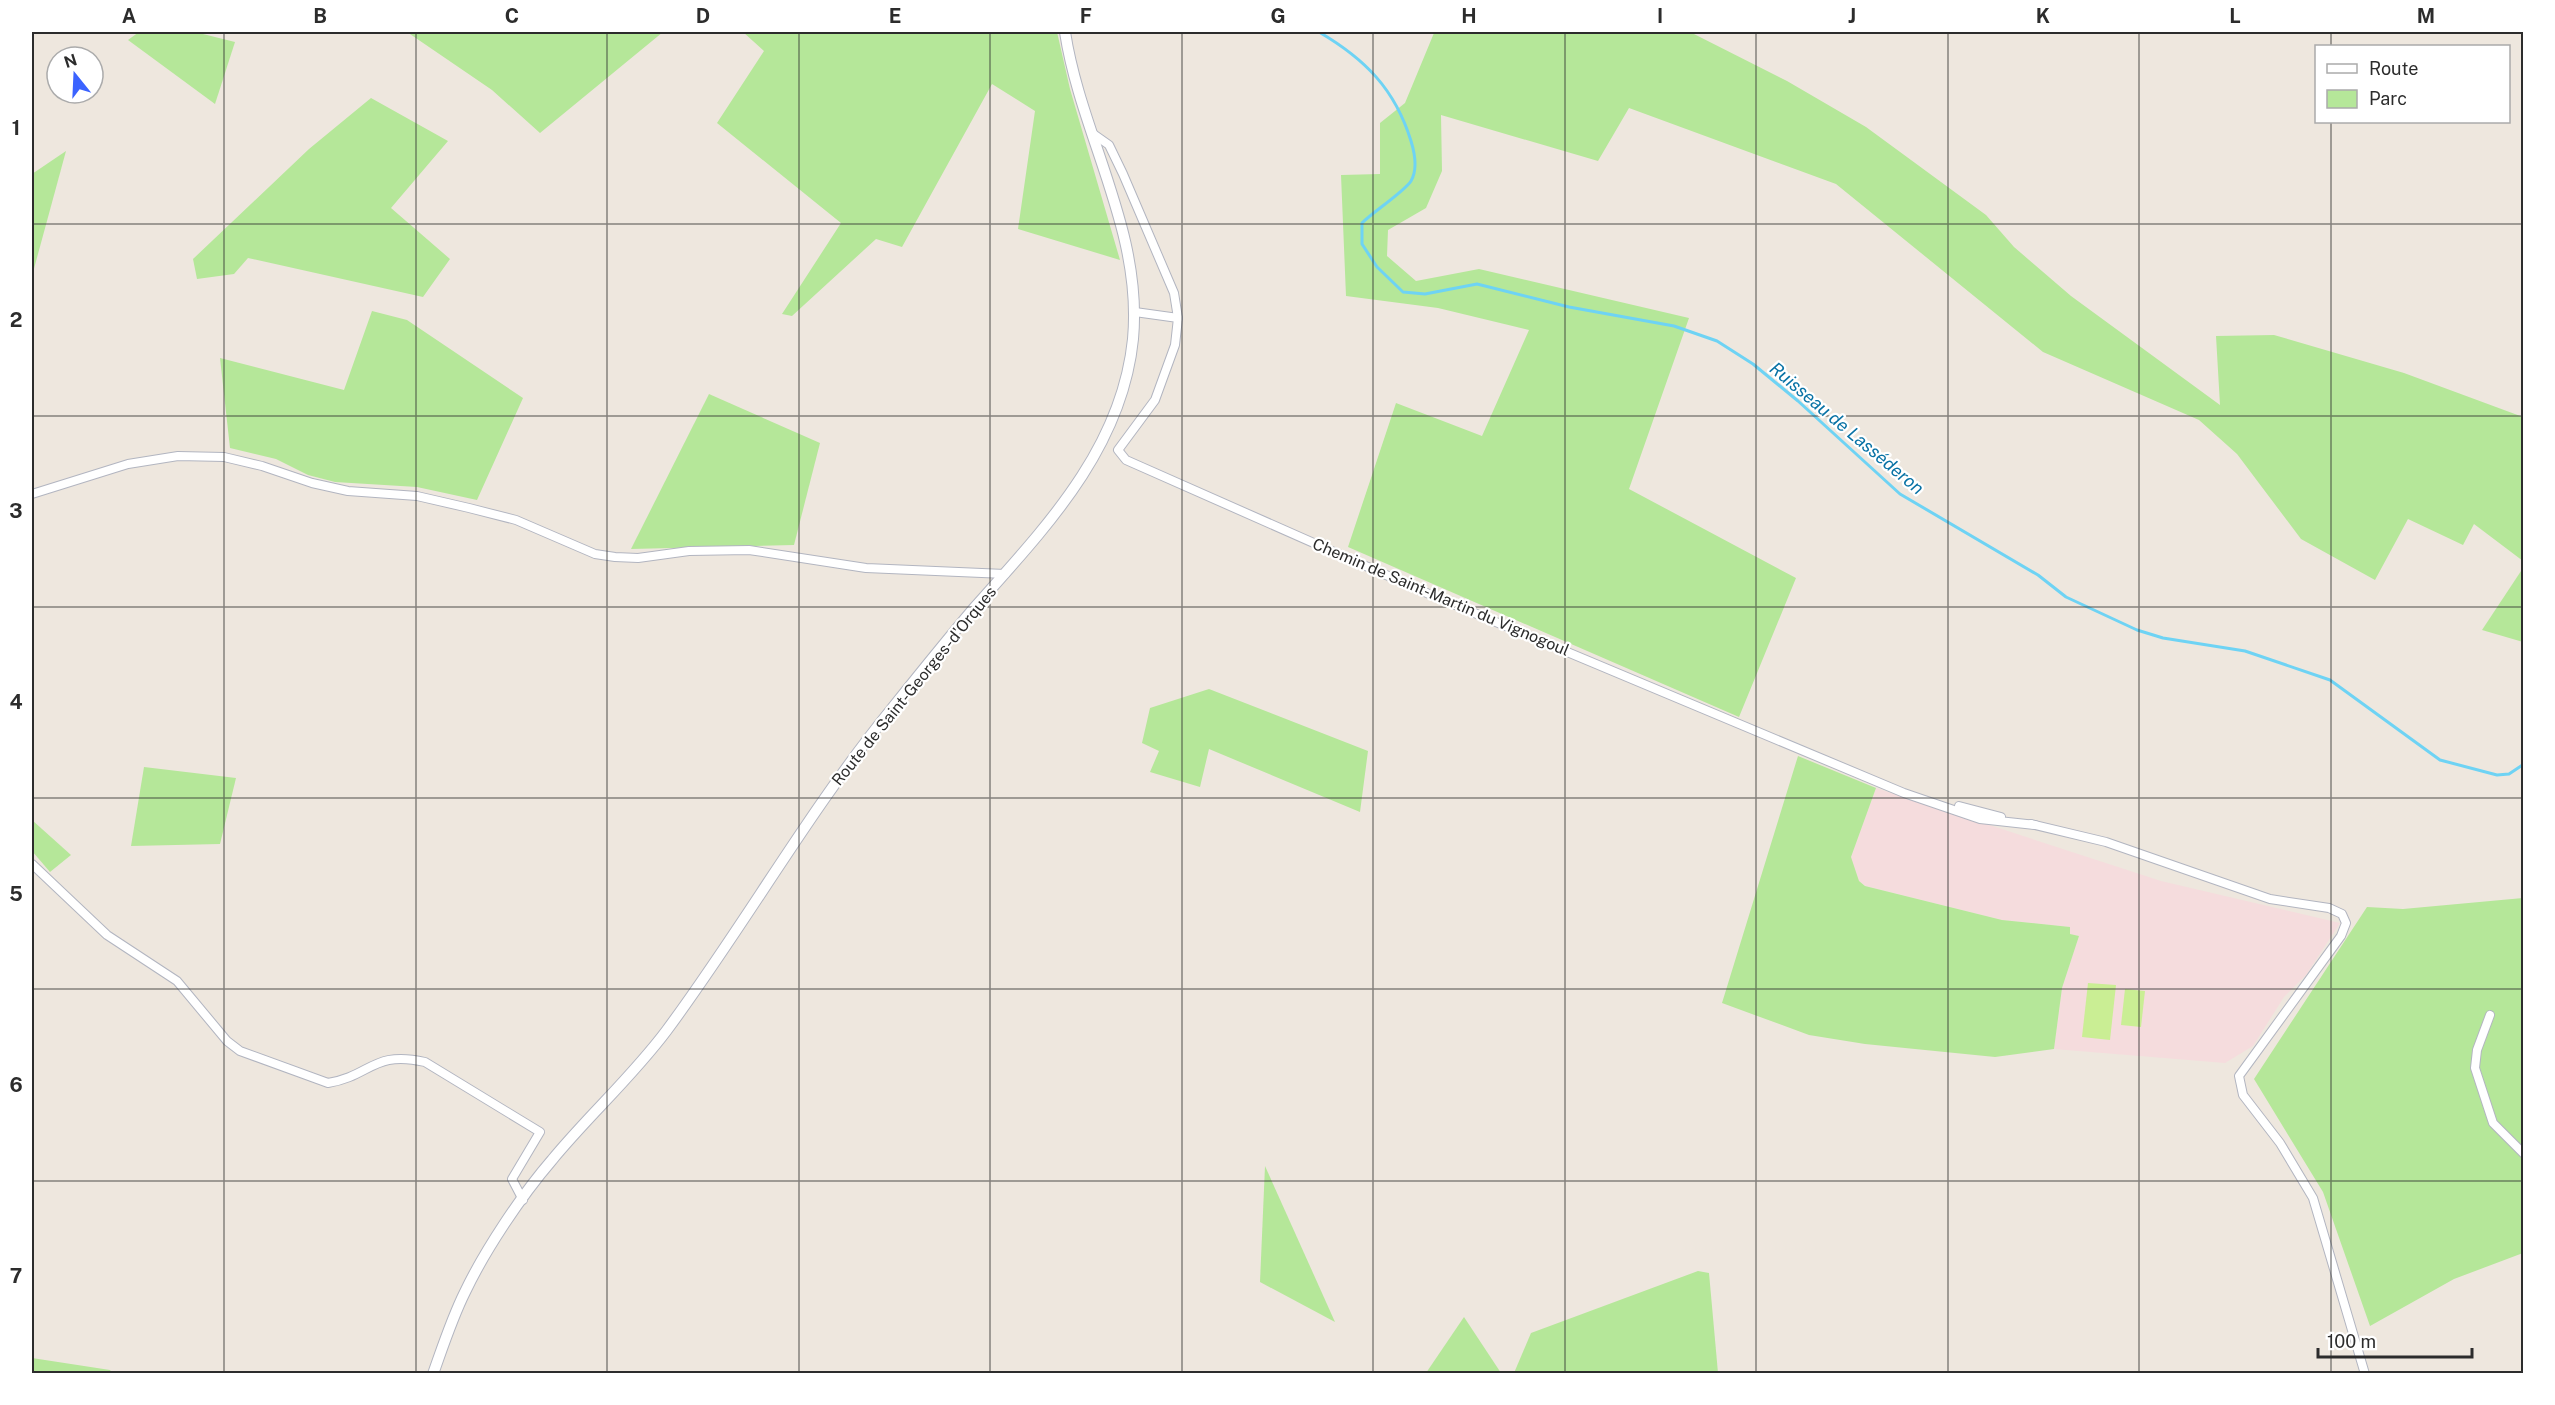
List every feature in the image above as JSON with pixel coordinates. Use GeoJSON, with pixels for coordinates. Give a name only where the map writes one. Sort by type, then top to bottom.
{"type":"FeatureCollection","features":[{"type":"Feature","properties":{"kind":"street","name":"Route de Saint-Georges-d'Orques"},"geometry":{"type":"LineString","coordinates":[[433,1374],[464,1293],[523,1200],[551,1161],[626,1081],[666,1031],[827,794],[878,726],[1076,487],[1110,427],[1127,374],[1135,312],[1134,284],[1123,227],[1070,63],[1065,32]]}},
{"type":"Feature","properties":{"kind":"street","name":"Chemin de Saint-Martin du Vignogoul"},"geometry":{"type":"LineString","coordinates":[[1092,133],[1108,145],[1123,174],[1174,293],[1178,318],[1175,345],[1155,400],[1118,450],[1126,460],[1429,594],[1904,793],[1980,819],[2035,825],[2106,842],[2270,899],[2329,908],[2342,914],[2346,923],[2342,936],[2239,1076],[2243,1095],[2286,1153],[2313,1197],[2365,1374]]}},
{"type":"Feature","properties":{"kind":"street"},"geometry":{"type":"LineString","coordinates":[[1135,312],[1178,318]]}},
{"type":"Feature","properties":{"kind":"street"},"geometry":{"type":"LineString","coordinates":[[32,494],[128,464],[178,456],[224,457],[262,466],[312,483],[348,491],[417,496],[478,510],[516,520],[595,554],[615,557],[638,558],[689,550],[748,550],[866,568],[1005,574]]}},
{"type":"Feature","properties":{"kind":"street"},"geometry":{"type":"LineString","coordinates":[[32,864],[107,935],[177,981],[226,1041],[240,1051],[328,1083],[338,1081],[384,1059],[404,1057],[425,1062],[540,1132],[512,1179],[523,1200]]}},
{"type":"Feature","properties":{"kind":"street"},"geometry":{"type":"LineString","coordinates":[[2490,1015],[2477,1050],[2475,1068],[2493,1123],[2523,1154]]}},
{"type":"Feature","properties":{"kind":"shaded area"},"geometry":{"type":"Polygon","coordinates":[[[1876,788],[2161,881],[2340,923],[2306,975],[2284,997],[2253,1046],[2225,1063],[2054,1049],[2062,988],[2079,936],[2069,934],[2070,927],[2002,920],[1866,886],[1859,881],[1851,857],[1876,788]]]}},
{"type":"Feature","properties":{"kind":"green space"},"geometry":{"type":"Polygon","coordinates":[[[139,32],[195,32],[235,42],[215,104],[128,40],[139,32]]]}},
{"type":"Feature","properties":{"kind":"green space"},"geometry":{"type":"Polygon","coordinates":[[[407,32],[663,32],[540,133],[492,90],[407,32]]]}},
{"type":"Feature","properties":{"kind":"green space"},"geometry":{"type":"Polygon","coordinates":[[[743,32],[1057,32],[1070,89],[1120,260],[1018,229],[1035,111],[992,84],[902,247],[876,239],[792,316],[782,314],[841,223],[717,123],[764,51],[743,32]]]}},
{"type":"Feature","properties":{"kind":"green space"},"geometry":{"type":"Polygon","coordinates":[[[1432,32],[1690,32],[1787,81],[1866,127],[1986,215],[2014,247],[2071,296],[2220,405],[2216,336],[2274,335],[2404,373],[2523,417],[2523,561],[2474,524],[2463,545],[2408,519],[2375,580],[2301,539],[2237,454],[2199,420],[2043,352],[1836,184],[1629,108],[1598,161],[1441,115],[1442,171],[1426,208],[1388,230],[1387,256],[1416,281],[1479,269],[1689,318],[1629,489],[1796,578],[1739,717],[1348,547],[1396,403],[1482,436],[1529,330],[1438,308],[1346,296],[1341,175],[1380,174],[1380,123],[1405,103],[1434,33],[1432,32]]]}},
{"type":"Feature","properties":{"kind":"green space"},"geometry":{"type":"Polygon","coordinates":[[[371,98],[448,141],[391,208],[450,259],[423,297],[248,258],[234,274],[197,279],[193,259],[309,149],[371,98]]]}},
{"type":"Feature","properties":{"kind":"green space"},"geometry":{"type":"Polygon","coordinates":[[[66,151],[32,276],[32,174],[66,151]]]}},
{"type":"Feature","properties":{"kind":"green space"},"geometry":{"type":"Polygon","coordinates":[[[372,311],[407,320],[523,398],[477,500],[417,487],[335,482],[308,475],[276,459],[230,448],[220,358],[344,390],[372,311]]]}},
{"type":"Feature","properties":{"kind":"green space"},"geometry":{"type":"Polygon","coordinates":[[[709,394],[820,443],[794,545],[631,549],[709,394]]]}},
{"type":"Feature","properties":{"kind":"green space"},"geometry":{"type":"Polygon","coordinates":[[[2523,568],[2523,642],[2482,630],[2523,568]]]}},
{"type":"Feature","properties":{"kind":"green space"},"geometry":{"type":"Polygon","coordinates":[[[1209,689],[1368,751],[1360,812],[1209,749],[1200,787],[1150,772],[1159,751],[1142,743],[1150,708],[1209,689]]]}},
{"type":"Feature","properties":{"kind":"green space"},"geometry":{"type":"Polygon","coordinates":[[[1798,756],[1876,788],[1851,857],[1859,881],[1865,886],[2002,920],[2070,927],[2070,934],[2079,936],[2062,988],[2054,1049],[1995,1057],[1865,1044],[1809,1035],[1722,1003],[1798,756]]]}},
{"type":"Feature","properties":{"kind":"green space"},"geometry":{"type":"Polygon","coordinates":[[[144,767],[236,778],[220,844],[131,846],[144,767]]]}},
{"type":"Feature","properties":{"kind":"green space"},"geometry":{"type":"Polygon","coordinates":[[[32,820],[71,855],[50,872],[32,851],[32,820]]]}},
{"type":"Feature","properties":{"kind":"green space"},"geometry":{"type":"Polygon","coordinates":[[[2523,898],[2523,1253],[2454,1279],[2370,1326],[2323,1192],[2254,1079],[2367,907],[2403,909],[2523,898]]]}},
{"type":"Feature","properties":{"kind":"green space"},"geometry":{"type":"Polygon","coordinates":[[[2088,983],[2116,985],[2110,1040],[2082,1037],[2088,983]]]}},
{"type":"Feature","properties":{"kind":"green space"},"geometry":{"type":"Polygon","coordinates":[[[2125,989],[2145,991],[2141,1027],[2121,1025],[2125,989]]]}},
{"type":"Feature","properties":{"kind":"green space"},"geometry":{"type":"Polygon","coordinates":[[[1265,1166],[1335,1322],[1260,1282],[1265,1166]]]}},
{"type":"Feature","properties":{"kind":"green space"},"geometry":{"type":"Polygon","coordinates":[[[1698,1271],[1709,1273],[1718,1373],[1514,1373],[1531,1333],[1698,1271]]]}},
{"type":"Feature","properties":{"kind":"green space"},"geometry":{"type":"Polygon","coordinates":[[[1464,1317],[1501,1373],[1426,1373],[1464,1317]]]}},
{"type":"Feature","properties":{"kind":"green space"},"geometry":{"type":"Polygon","coordinates":[[[32,1358],[110,1370],[112,1373],[32,1373],[32,1358]]]}},
{"type":"Feature","properties":{"kind":"waterway","name":"Ruisseau de Lasséderon"},"geometry":{"type":"LineString","coordinates":[[1319,32],[1351,53],[1376,77],[1396,106],[1411,141],[1415,156],[1411,181],[1362,223],[1362,244],[1377,267],[1403,292],[1425,294],[1477,284],[1569,307],[1674,326],[1717,341],[1753,364],[1798,401],[1900,494],[2038,575],[2066,597],[2137,630],[2163,638],[2245,651],[2330,680],[2440,760],[2497,775],[2509,774],[2524,764]]}}]}
